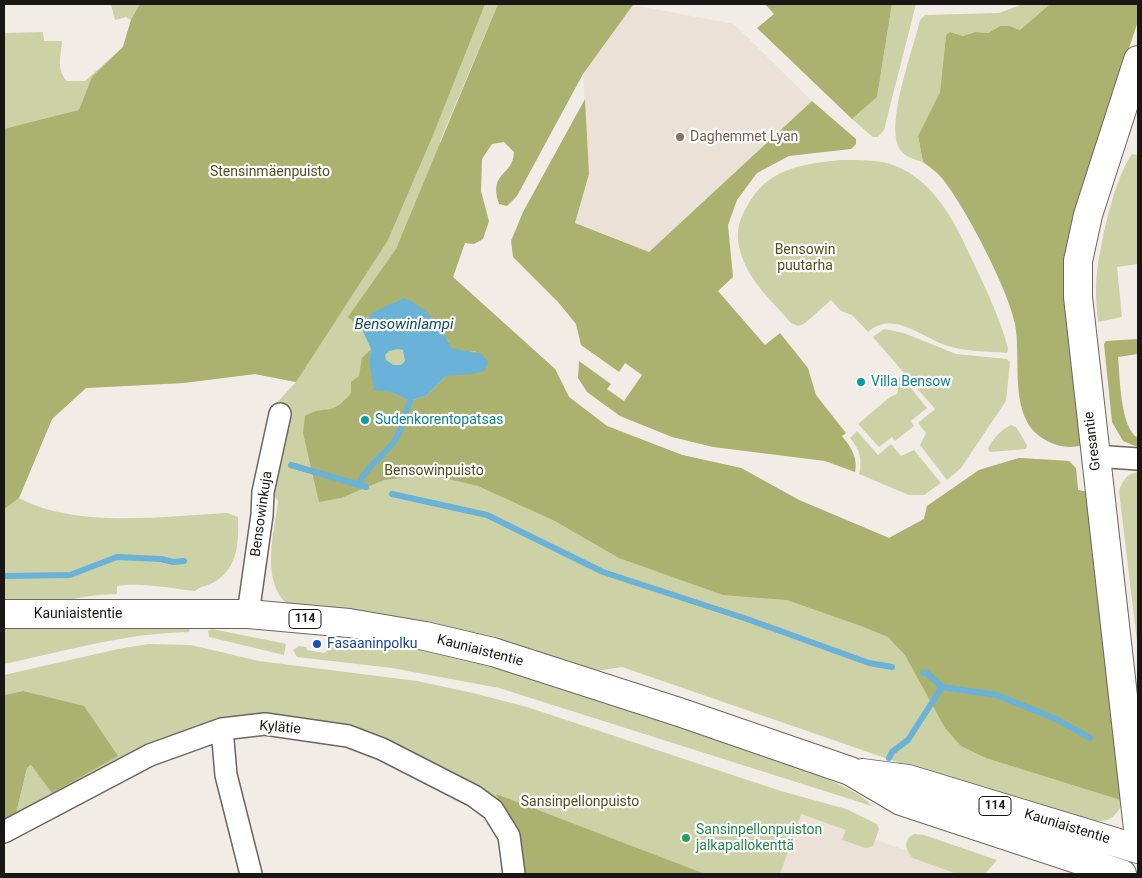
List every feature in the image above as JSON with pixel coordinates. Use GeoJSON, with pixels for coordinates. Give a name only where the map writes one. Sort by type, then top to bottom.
{"type":"FeatureCollection","features":[{"type":"Feature","properties":{"kind":"main road","name":"Gresantie"},"geometry":{"type":"LineString","coordinates":[[1138,60],[1088,215],[1078,261],[1080,334],[1138,829]]}},
{"type":"Feature","properties":{"kind":"main road","name":"Kauniaistentie"},"geometry":{"type":"LineString","coordinates":[[4,614],[248,614],[349,623],[425,636],[493,652],[670,709],[850,771],[908,779],[1138,849]]}},
{"type":"Feature","properties":{"kind":"main road","name":"Kauniaistentie"},"geometry":{"type":"LineString","coordinates":[[850,771],[901,801],[1122,874]]}},
{"type":"Feature","properties":{"kind":"street","name":"Bensowinkuja"},"geometry":{"type":"LineString","coordinates":[[248,614],[264,492],[280,414]]}},
{"type":"Feature","properties":{"kind":"street"},"geometry":{"type":"LineString","coordinates":[[1094,456],[1138,458]]}},
{"type":"Feature","properties":{"kind":"street","name":"Kylätie"},"geometry":{"type":"LineString","coordinates":[[4,832],[150,755],[222,729],[265,724],[348,736],[382,749],[474,796],[492,810],[509,836],[514,874]]}},
{"type":"Feature","properties":{"kind":"street"},"geometry":{"type":"LineString","coordinates":[[222,729],[226,775],[251,874]]}},
{"type":"Feature","properties":{"kind":"shaded area","name":"Daghemmet Lyan"},"geometry":{"type":"Polygon","coordinates":[[[633,5],[734,24],[812,101],[649,252],[575,223],[589,174],[583,74],[633,5]]]}},
{"type":"Feature","properties":{"kind":"shaded area"},"geometry":{"type":"Polygon","coordinates":[[[801,814],[975,874],[780,874],[801,814]]]}},
{"type":"Feature","properties":{"kind":"green space","name":"Bensowinpuisto"},"geometry":{"type":"Polygon","coordinates":[[[111,4],[498,4],[440,141],[476,209],[453,277],[555,369],[569,397],[607,426],[682,455],[741,468],[799,500],[889,538],[924,519],[927,506],[979,470],[1019,458],[1069,461],[1076,468],[1078,490],[1088,492],[1124,801],[1118,811],[1109,819],[1094,821],[920,770],[622,667],[597,671],[501,643],[292,608],[282,598],[275,586],[272,573],[272,544],[278,501],[274,496],[272,408],[296,382],[255,374],[183,383],[86,388],[52,419],[19,498],[42,508],[67,514],[93,517],[148,518],[227,513],[238,517],[236,553],[229,569],[223,575],[213,583],[195,591],[156,586],[126,585],[117,586],[117,594],[97,595],[54,602],[4,603],[4,33],[43,32],[44,41],[62,41],[61,72],[67,81],[85,81],[123,47],[131,20],[126,17],[115,20],[111,4]]]}},
{"type":"Feature","properties":{"kind":"green space","name":"Stensinmäenpuisto"},"geometry":{"type":"Polygon","coordinates":[[[140,4],[485,4],[433,135],[388,240],[296,382],[255,374],[183,383],[86,388],[52,419],[19,498],[4,509],[4,129],[79,110],[92,77],[123,47],[131,20],[140,4]]]}},
{"type":"Feature","properties":{"kind":"green space","name":"Bensowinpuisto"},"geometry":{"type":"Polygon","coordinates":[[[498,4],[633,5],[583,74],[517,196],[507,206],[499,204],[496,193],[497,185],[510,166],[514,152],[504,142],[492,144],[482,159],[481,191],[489,221],[483,239],[474,244],[465,243],[453,277],[555,369],[569,397],[607,426],[682,455],[741,468],[799,500],[889,538],[924,519],[927,506],[979,470],[1019,458],[1069,461],[1076,468],[1078,490],[1088,492],[1124,801],[986,758],[961,746],[945,728],[905,655],[888,637],[861,626],[787,600],[723,595],[619,558],[555,521],[478,486],[440,477],[413,476],[384,480],[341,498],[319,502],[303,433],[305,416],[313,412],[333,408],[344,401],[351,393],[351,382],[359,376],[362,358],[371,349],[369,361],[391,392],[410,401],[427,395],[446,376],[455,374],[476,351],[465,352],[450,348],[448,340],[403,298],[366,318],[362,329],[348,317],[396,249],[498,4]]]}},
{"type":"Feature","properties":{"kind":"green space"},"geometry":{"type":"Polygon","coordinates":[[[765,4],[892,4],[877,97],[852,119],[757,28],[774,14],[765,4]]]}},
{"type":"Feature","properties":{"kind":"green space"},"geometry":{"type":"Polygon","coordinates":[[[892,4],[916,4],[884,130],[878,137],[873,137],[852,119],[877,97],[892,4]]]}},
{"type":"Feature","properties":{"kind":"green space"},"geometry":{"type":"Polygon","coordinates":[[[1023,4],[1050,4],[1020,30],[1010,26],[1000,26],[988,33],[975,32],[963,36],[950,32],[946,35],[940,92],[918,136],[923,162],[905,155],[898,146],[896,119],[902,84],[920,20],[925,15],[999,13],[1023,4]]]}},
{"type":"Feature","properties":{"kind":"green space"},"geometry":{"type":"Polygon","coordinates":[[[1050,4],[1138,4],[1138,21],[1084,185],[1082,445],[1075,447],[1061,446],[1047,441],[1031,428],[1025,417],[1019,392],[1017,337],[1011,309],[984,247],[961,205],[940,176],[923,162],[918,136],[940,92],[946,35],[950,32],[963,36],[975,32],[988,33],[1000,26],[1010,26],[1020,30],[1050,4]]]}},
{"type":"Feature","properties":{"kind":"green space"},"geometry":{"type":"Polygon","coordinates":[[[585,99],[589,174],[575,223],[649,252],[812,101],[856,139],[856,144],[851,149],[789,156],[757,173],[737,200],[728,225],[733,277],[718,291],[765,345],[780,333],[808,368],[816,395],[846,433],[842,436],[853,453],[856,462],[855,472],[825,461],[713,447],[672,437],[620,416],[587,392],[578,378],[579,361],[611,384],[607,389],[624,401],[642,375],[625,363],[619,372],[581,345],[576,324],[558,302],[513,257],[511,241],[523,212],[585,99]]]}},
{"type":"Feature","properties":{"kind":"green space"},"geometry":{"type":"Polygon","coordinates":[[[1132,154],[1138,155],[1138,264],[1117,267],[1122,317],[1098,322],[1096,291],[1102,240],[1118,182],[1132,154]]]}},
{"type":"Feature","properties":{"kind":"green space","name":"Bensowin puutarha"},"geometry":{"type":"Polygon","coordinates":[[[840,160],[873,161],[893,165],[908,172],[934,194],[953,221],[985,286],[1008,348],[1007,353],[950,347],[896,324],[877,326],[868,332],[852,315],[841,311],[831,300],[804,324],[798,326],[791,323],[765,294],[748,271],[739,248],[738,228],[742,215],[754,195],[774,177],[798,167],[840,160]]]}},
{"type":"Feature","properties":{"kind":"green space"},"geometry":{"type":"Polygon","coordinates":[[[884,329],[904,333],[956,354],[1007,359],[1010,362],[1006,401],[961,468],[947,480],[920,445],[926,433],[918,423],[935,409],[873,337],[884,329]]]}},
{"type":"Feature","properties":{"kind":"green space"},"geometry":{"type":"Polygon","coordinates":[[[1138,339],[1138,354],[1118,357],[1124,413],[1132,432],[1138,438],[1138,447],[1123,441],[1112,422],[1104,344],[1106,341],[1138,339]]]}},
{"type":"Feature","properties":{"kind":"green space"},"geometry":{"type":"Polygon","coordinates":[[[901,376],[927,408],[911,421],[914,426],[895,441],[892,437],[879,447],[858,424],[890,397],[897,394],[898,389],[892,384],[901,376]]]}},
{"type":"Feature","properties":{"kind":"green space"},"geometry":{"type":"Polygon","coordinates":[[[1011,425],[1016,427],[1027,445],[1026,449],[990,452],[988,449],[995,438],[1011,425]]]}},
{"type":"Feature","properties":{"kind":"green space"},"geometry":{"type":"Polygon","coordinates":[[[857,431],[878,455],[891,444],[901,456],[914,450],[941,483],[924,495],[909,495],[859,474],[861,464],[859,454],[850,438],[857,431]]]}},
{"type":"Feature","properties":{"kind":"green space"},"geometry":{"type":"Polygon","coordinates":[[[1138,472],[1138,650],[1119,491],[1125,478],[1138,472]]]}},
{"type":"Feature","properties":{"kind":"green space"},"geometry":{"type":"Polygon","coordinates":[[[190,626],[189,632],[119,639],[4,664],[4,629],[190,626]]]}},
{"type":"Feature","properties":{"kind":"green space"},"geometry":{"type":"Polygon","coordinates":[[[212,629],[286,644],[284,655],[209,637],[208,631],[212,629]]]}},
{"type":"Feature","properties":{"kind":"green space","name":"Sansinpellonpuisto"},"geometry":{"type":"Polygon","coordinates":[[[148,644],[191,645],[259,661],[417,681],[473,693],[527,707],[781,791],[846,809],[877,824],[879,829],[873,846],[866,848],[842,840],[846,830],[801,814],[780,874],[522,874],[516,837],[397,748],[227,721],[13,826],[27,768],[32,765],[23,691],[4,695],[4,675],[148,644]]]}},
{"type":"Feature","properties":{"kind":"green space"},"geometry":{"type":"Polygon","coordinates":[[[381,644],[473,662],[564,687],[811,772],[849,789],[872,806],[499,688],[392,668],[297,657],[293,650],[299,646],[306,647],[307,650],[324,653],[332,647],[381,644]]]}},
{"type":"Feature","properties":{"kind":"green space"},"geometry":{"type":"Polygon","coordinates":[[[23,691],[84,706],[118,756],[52,793],[31,765],[27,768],[13,826],[4,830],[4,695],[23,691]]]}},
{"type":"Feature","properties":{"kind":"green space"},"geometry":{"type":"Polygon","coordinates":[[[496,794],[705,874],[522,874],[516,837],[496,794]]]}},
{"type":"Feature","properties":{"kind":"green space"},"geometry":{"type":"Polygon","coordinates":[[[914,834],[924,835],[997,860],[985,874],[957,874],[913,858],[908,852],[906,845],[910,836],[914,834]]]}},
{"type":"Feature","properties":{"kind":"water","name":"Bensowinlampi"},"geometry":{"type":"Polygon","coordinates":[[[403,298],[411,301],[432,318],[448,340],[451,348],[482,354],[488,362],[484,371],[446,376],[427,395],[410,401],[391,392],[374,390],[369,361],[371,349],[362,329],[373,313],[403,298]],[[403,350],[389,351],[385,355],[386,360],[393,365],[401,365],[405,361],[403,350]]]}},
{"type":"Feature","properties":{"kind":"waterway"},"geometry":{"type":"LineString","coordinates":[[358,485],[374,462],[397,438],[410,401]]}},
{"type":"Feature","properties":{"kind":"waterway"},"geometry":{"type":"LineString","coordinates":[[291,465],[366,487]]}},
{"type":"Feature","properties":{"kind":"waterway"},"geometry":{"type":"LineString","coordinates":[[392,494],[487,515],[603,572],[747,619],[869,663],[892,667]]}},
{"type":"Feature","properties":{"kind":"waterway"},"geometry":{"type":"LineString","coordinates":[[4,576],[70,575],[117,557],[161,559],[173,562],[184,561]]}},
{"type":"Feature","properties":{"kind":"waterway"},"geometry":{"type":"LineString","coordinates":[[923,673],[927,673],[942,687],[997,695],[1056,719],[1090,738]]}},
{"type":"Feature","properties":{"kind":"waterway"},"geometry":{"type":"LineString","coordinates":[[889,758],[892,752],[908,740],[942,687]]}},
{"type":"Feature","properties":{"kind":"place","name":"Daghemmet Lyan"},"geometry":{"type":"Point","coordinates":[680,137]}},
{"type":"Feature","properties":{"kind":"place","name":"Villa Bensow"},"geometry":{"type":"Point","coordinates":[861,382]}},
{"type":"Feature","properties":{"kind":"place","name":"Sudenkorentopatsas"},"geometry":{"type":"Point","coordinates":[365,420]}},
{"type":"Feature","properties":{"kind":"place","name":"Fasaaninpolku"},"geometry":{"type":"Point","coordinates":[317,644]}},
{"type":"Feature","properties":{"kind":"place","name":"Sansinpellonpuiston jalkapallokenttä"},"geometry":{"type":"Point","coordinates":[686,838]}}]}
